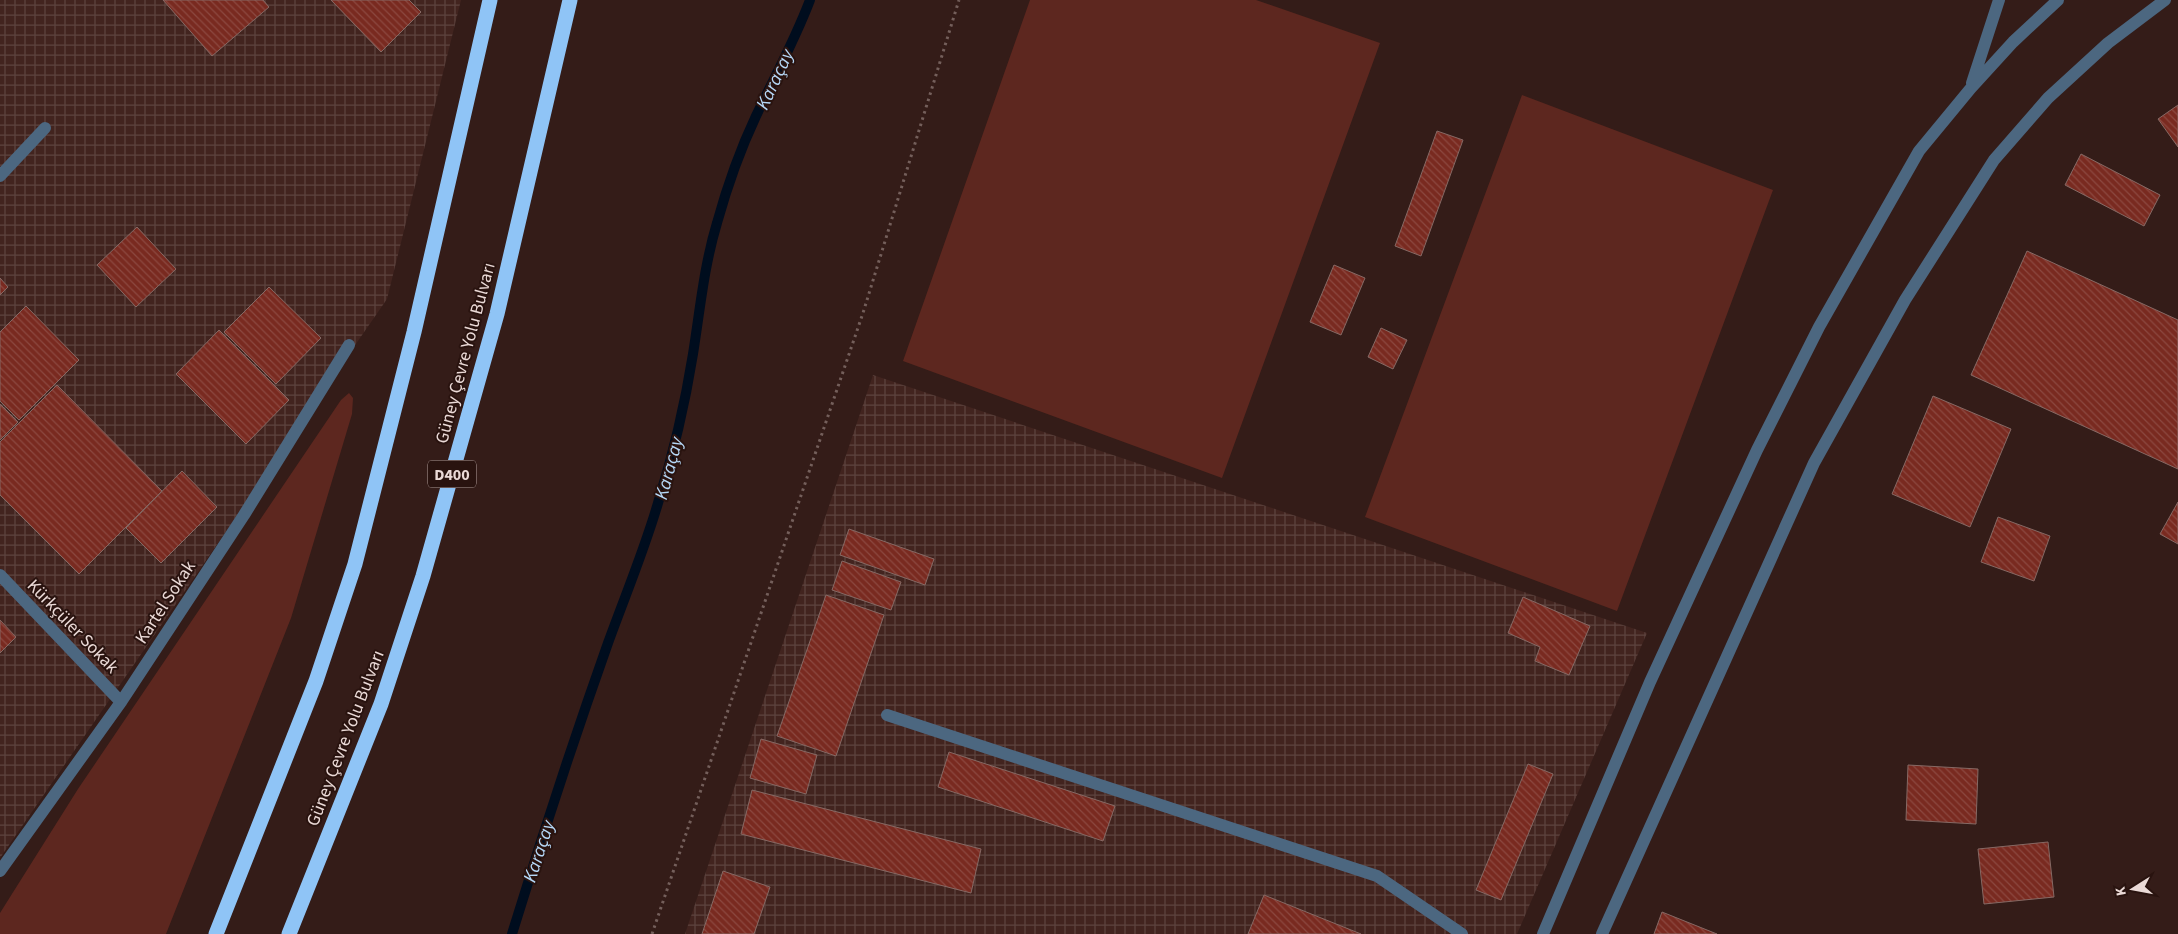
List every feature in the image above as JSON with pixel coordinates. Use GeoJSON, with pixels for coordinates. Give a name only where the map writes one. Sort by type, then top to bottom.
{"type":"FeatureCollection","features":[{"type":"Feature","properties":{"kind":"highway"},"geometry":{"type":"LineString","coordinates":[[216,934],[316,681],[356,564],[414,332],[490,0]]}},
{"type":"Feature","properties":{"kind":"highway","name":"Güney Çevre Yolu Bulvarı"},"geometry":{"type":"LineString","coordinates":[[290,934],[381,704],[423,576],[497,314],[570,0]]}},
{"type":"Feature","properties":{"kind":"street"},"geometry":{"type":"LineString","coordinates":[[1971,88],[1999,0]]}},
{"type":"Feature","properties":{"kind":"street"},"geometry":{"type":"LineString","coordinates":[[1543,934],[1654,673],[1757,450],[1814,336],[1919,151],[1971,88],[2013,42],[2058,0]]}},
{"type":"Feature","properties":{"kind":"street"},"geometry":{"type":"LineString","coordinates":[[1602,934],[1814,463],[1905,300],[1994,160],[2048,98],[2108,43],[2165,0]]}},
{"type":"Feature","properties":{"kind":"street"},"geometry":{"type":"LineString","coordinates":[[0,176],[45,128]]}},
{"type":"Feature","properties":{"kind":"street","name":"Kartel Sokak"},"geometry":{"type":"LineString","coordinates":[[0,871],[121,702],[244,515],[349,345]]}},
{"type":"Feature","properties":{"kind":"street","name":"Kürkçüler Sokak"},"geometry":{"type":"LineString","coordinates":[[0,575],[121,702]]}},
{"type":"Feature","properties":{"kind":"street"},"geometry":{"type":"LineString","coordinates":[[887,715],[1377,876],[1462,934]]}},
{"type":"Feature","properties":{"kind":"path"},"geometry":{"type":"LineString","coordinates":[[652,934],[863,313],[958,0]]}},
{"type":"Feature","properties":{"kind":"shaded area"},"geometry":{"type":"Polygon","coordinates":[[[0,0],[461,0],[387,299],[0,858],[0,0]]]}},
{"type":"Feature","properties":{"kind":"shaded area"},"geometry":{"type":"Polygon","coordinates":[[[1030,0],[1256,0],[1380,43],[1222,478],[903,361],[1030,0]]]}},
{"type":"Feature","properties":{"kind":"shaded area"},"geometry":{"type":"Polygon","coordinates":[[[1522,95],[1773,190],[1617,611],[1365,517],[1522,95]]]}},
{"type":"Feature","properties":{"kind":"shaded area"},"geometry":{"type":"Polygon","coordinates":[[[873,375],[1647,633],[1517,934],[685,934],[873,375]]]}},
{"type":"Feature","properties":{"kind":"shaded area"},"geometry":{"type":"Polygon","coordinates":[[[349,393],[353,398],[352,414],[291,618],[166,934],[0,934],[0,913],[78,789],[341,400],[349,393]]]}},
{"type":"Feature","properties":{"kind":"building"},"geometry":{"type":"Polygon","coordinates":[[[163,0],[263,0],[269,7],[212,56],[163,0]]]}},
{"type":"Feature","properties":{"kind":"building"},"geometry":{"type":"Polygon","coordinates":[[[331,0],[409,0],[421,12],[381,52],[331,0]]]}},
{"type":"Feature","properties":{"kind":"building"},"geometry":{"type":"Polygon","coordinates":[[[2178,105],[2178,147],[2158,119],[2178,105]]]}},
{"type":"Feature","properties":{"kind":"building"},"geometry":{"type":"Polygon","coordinates":[[[1437,131],[1463,140],[1421,256],[1395,246],[1437,131]]]}},
{"type":"Feature","properties":{"kind":"building"},"geometry":{"type":"Polygon","coordinates":[[[2081,154],[2160,195],[2144,226],[2065,185],[2081,154]]]}},
{"type":"Feature","properties":{"kind":"building"},"geometry":{"type":"Polygon","coordinates":[[[137,227],[176,269],[136,307],[97,265],[137,227]]]}},
{"type":"Feature","properties":{"kind":"building"},"geometry":{"type":"Polygon","coordinates":[[[2027,251],[2178,320],[2178,469],[1971,375],[2027,251]]]}},
{"type":"Feature","properties":{"kind":"building"},"geometry":{"type":"Polygon","coordinates":[[[1334,265],[1365,278],[1341,335],[1310,322],[1334,265]]]}},
{"type":"Feature","properties":{"kind":"building"},"geometry":{"type":"Polygon","coordinates":[[[0,278],[8,287],[0,295],[0,278]]]}},
{"type":"Feature","properties":{"kind":"building"},"geometry":{"type":"Polygon","coordinates":[[[269,287],[321,338],[276,384],[224,332],[269,287]]]}},
{"type":"Feature","properties":{"kind":"building"},"geometry":{"type":"Polygon","coordinates":[[[26,306],[79,360],[19,420],[0,401],[0,332],[26,306]]]}},
{"type":"Feature","properties":{"kind":"building"},"geometry":{"type":"Polygon","coordinates":[[[1381,328],[1407,340],[1393,369],[1368,357],[1381,328]]]}},
{"type":"Feature","properties":{"kind":"building"},"geometry":{"type":"Polygon","coordinates":[[[219,330],[289,400],[246,444],[176,374],[219,330]]]}},
{"type":"Feature","properties":{"kind":"building"},"geometry":{"type":"Polygon","coordinates":[[[57,385],[162,491],[79,574],[0,495],[0,442],[57,385]]]}},
{"type":"Feature","properties":{"kind":"building"},"geometry":{"type":"Polygon","coordinates":[[[1933,396],[2011,429],[1970,527],[1892,494],[1933,396]]]}},
{"type":"Feature","properties":{"kind":"building"},"geometry":{"type":"Polygon","coordinates":[[[0,404],[18,422],[0,440],[0,404]]]}},
{"type":"Feature","properties":{"kind":"building"},"geometry":{"type":"Polygon","coordinates":[[[182,471],[217,507],[161,563],[126,528],[182,471]]]}},
{"type":"Feature","properties":{"kind":"building"},"geometry":{"type":"Polygon","coordinates":[[[2178,502],[2178,544],[2160,534],[2178,502]]]}},
{"type":"Feature","properties":{"kind":"building"},"geometry":{"type":"Polygon","coordinates":[[[1998,517],[2050,536],[2034,581],[1981,562],[1998,517]]]}},
{"type":"Feature","properties":{"kind":"building"},"geometry":{"type":"Polygon","coordinates":[[[849,529],[934,559],[925,585],[840,555],[849,529]]]}},
{"type":"Feature","properties":{"kind":"building"},"geometry":{"type":"Polygon","coordinates":[[[842,561],[901,582],[891,610],[832,590],[842,561]]]}},
{"type":"Feature","properties":{"kind":"building"},"geometry":{"type":"Polygon","coordinates":[[[826,595],[884,615],[836,756],[777,736],[826,595]]]}},
{"type":"Feature","properties":{"kind":"building"},"geometry":{"type":"Polygon","coordinates":[[[1523,597],[1590,626],[1569,675],[1535,661],[1540,647],[1508,633],[1523,597]]]}},
{"type":"Feature","properties":{"kind":"building"},"geometry":{"type":"Polygon","coordinates":[[[0,620],[16,637],[0,653],[0,620]]]}},
{"type":"Feature","properties":{"kind":"building"},"geometry":{"type":"Polygon","coordinates":[[[761,739],[817,755],[806,794],[750,778],[761,739]]]}},
{"type":"Feature","properties":{"kind":"building"},"geometry":{"type":"Polygon","coordinates":[[[949,752],[1115,806],[1103,841],[938,787],[949,752]]]}},
{"type":"Feature","properties":{"kind":"building"},"geometry":{"type":"Polygon","coordinates":[[[1528,764],[1553,774],[1501,900],[1476,890],[1528,764]]]}},
{"type":"Feature","properties":{"kind":"building"},"geometry":{"type":"Polygon","coordinates":[[[1908,765],[1978,769],[1976,824],[1906,820],[1908,765]]]}},
{"type":"Feature","properties":{"kind":"building"},"geometry":{"type":"Polygon","coordinates":[[[752,790],[981,849],[971,893],[741,834],[752,790]]]}},
{"type":"Feature","properties":{"kind":"building"},"geometry":{"type":"Polygon","coordinates":[[[2048,842],[2054,897],[1984,904],[1978,849],[2048,842]]]}},
{"type":"Feature","properties":{"kind":"building"},"geometry":{"type":"Polygon","coordinates":[[[723,871],[770,887],[754,934],[702,934],[723,871]]]}},
{"type":"Feature","properties":{"kind":"building"},"geometry":{"type":"Polygon","coordinates":[[[1264,895],[1361,934],[1248,934],[1264,895]]]}},
{"type":"Feature","properties":{"kind":"building"},"geometry":{"type":"Polygon","coordinates":[[[1662,912],[1717,934],[1654,934],[1662,912]]]}},
{"type":"Feature","properties":{"kind":"waterway","name":"Karaçay"},"geometry":{"type":"LineString","coordinates":[[512,934],[571,751],[608,643],[647,539],[663,485],[686,392],[709,255],[725,196],[750,129],[810,0]]}}]}
